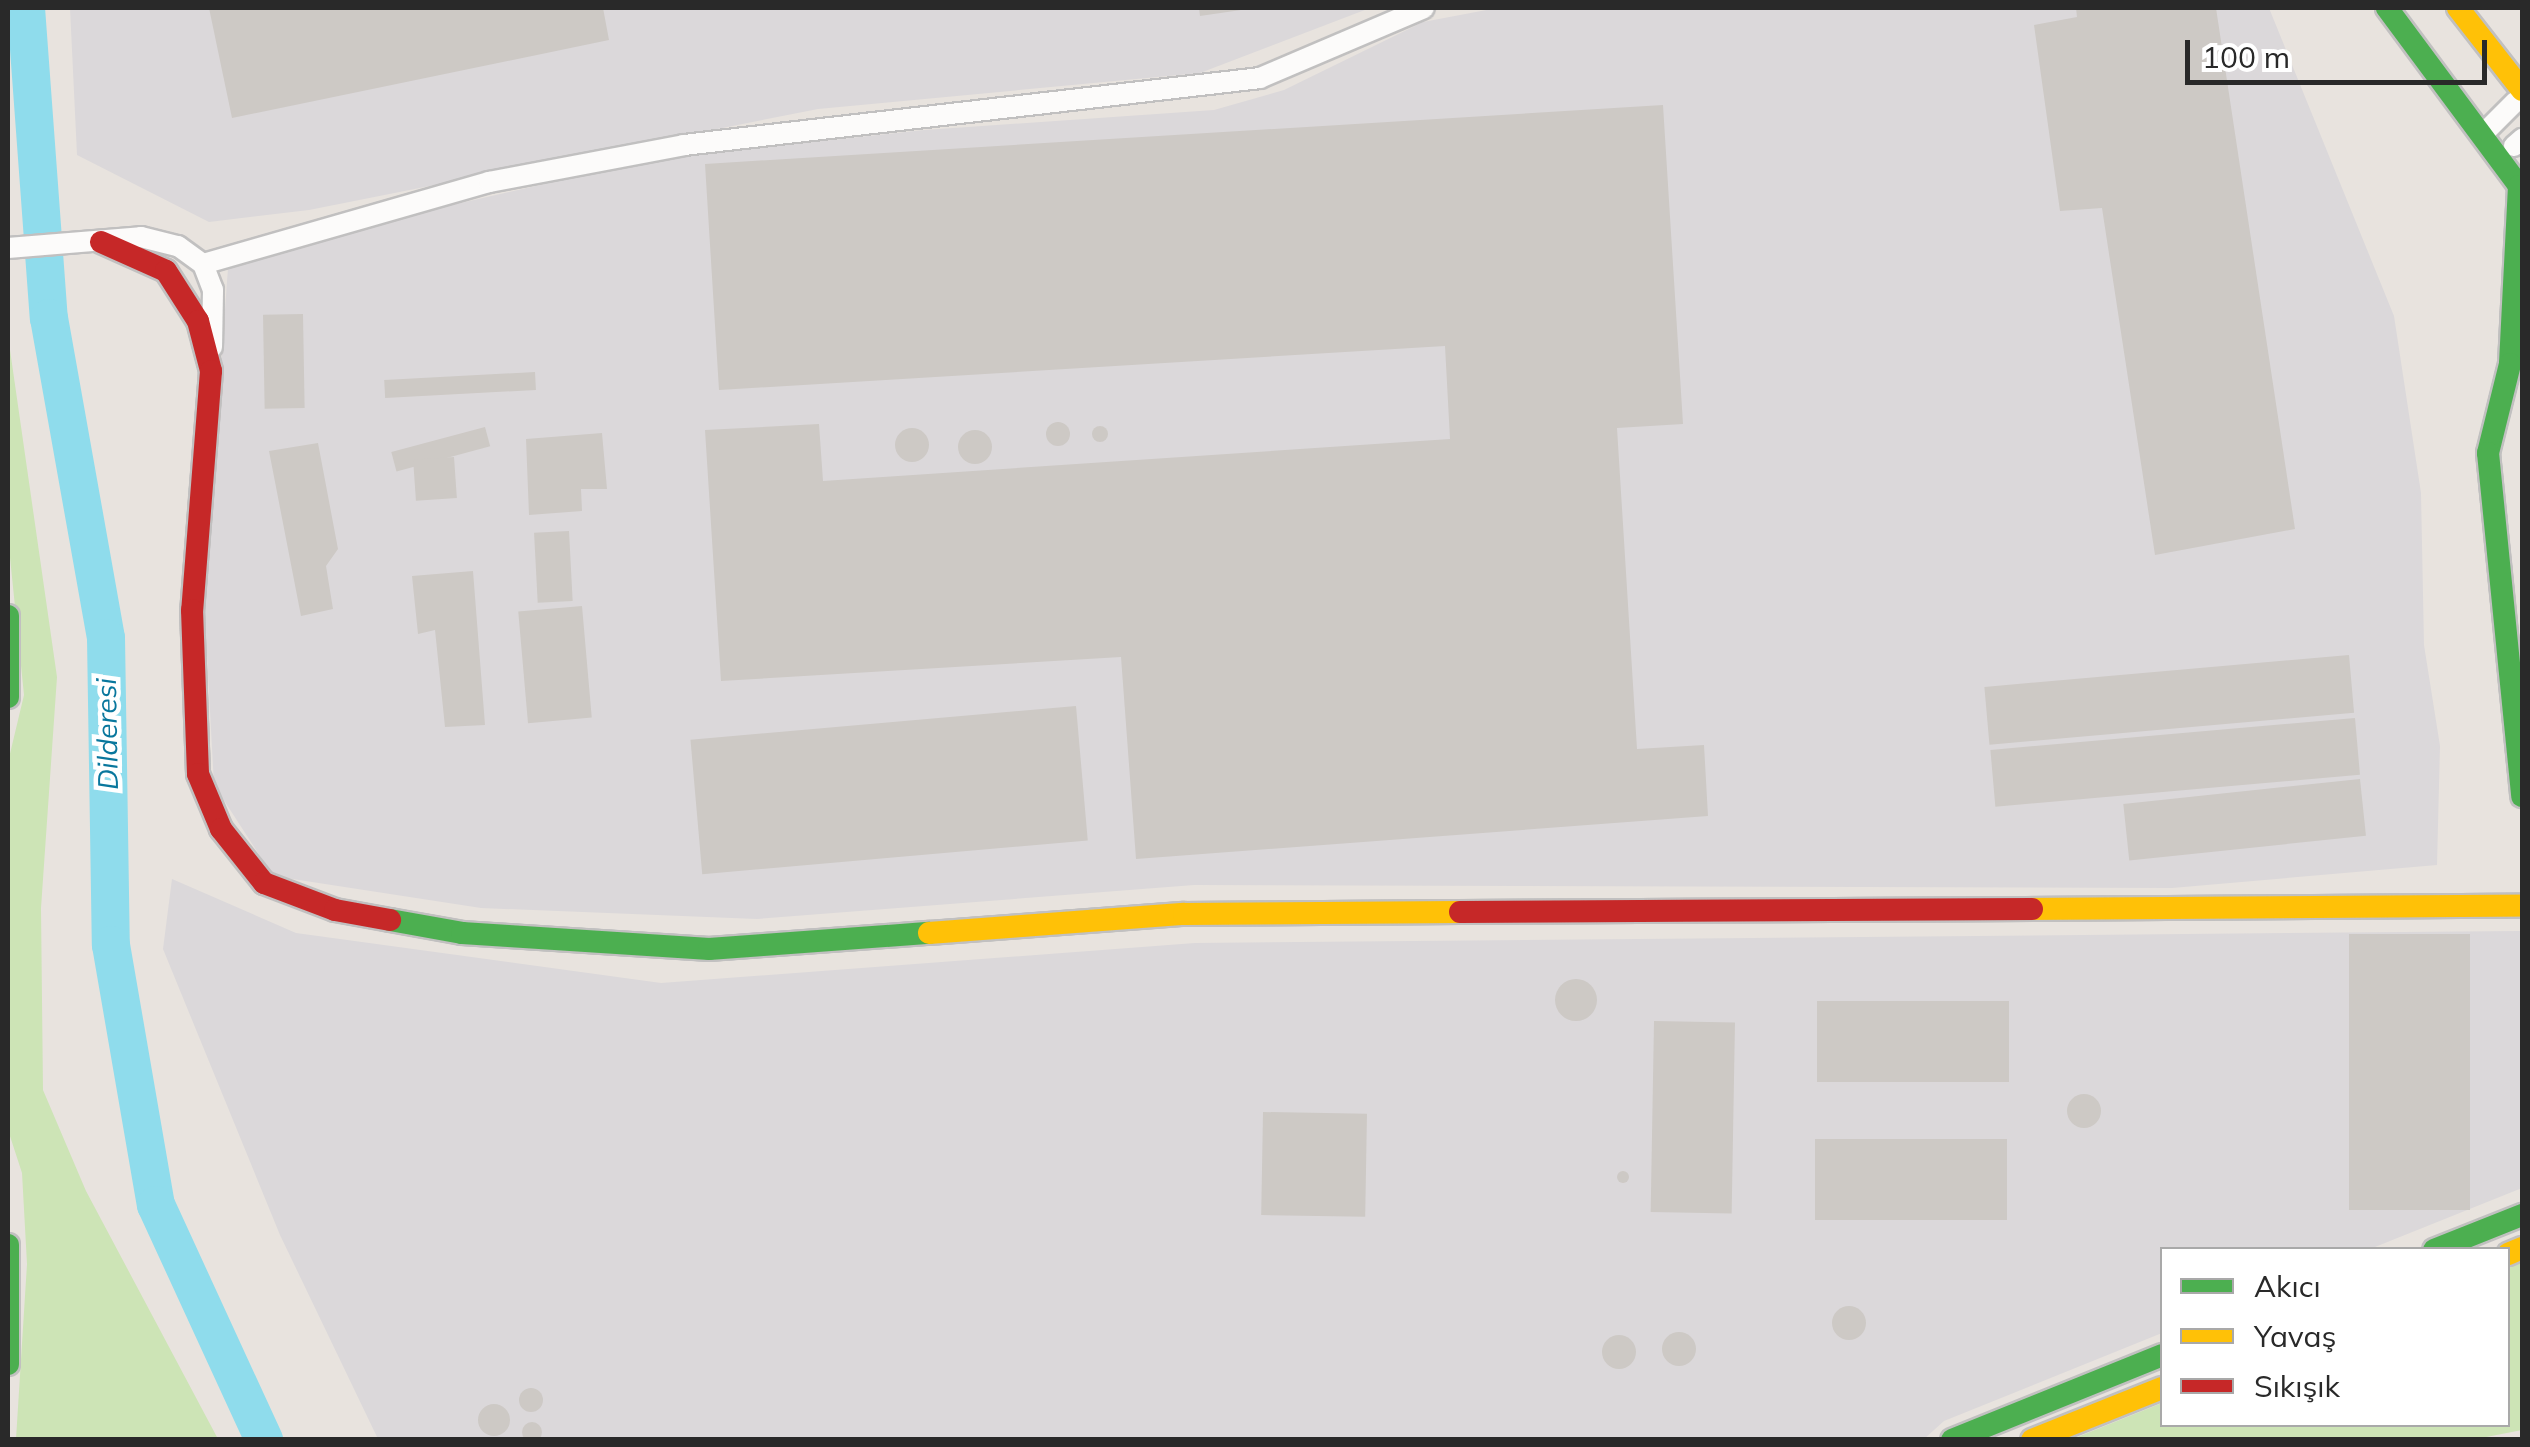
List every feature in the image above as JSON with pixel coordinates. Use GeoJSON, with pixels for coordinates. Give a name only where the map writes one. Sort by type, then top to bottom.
{"type":"FeatureCollection","features":[{"type":"Feature","properties":{"kind":"main road"},"geometry":{"type":"LineString","coordinates":[[2387,8],[2519,186],[2510,364],[2488,454],[2522,796]]}},
{"type":"Feature","properties":{"kind":"main road"},"geometry":{"type":"LineString","coordinates":[[2458,8],[2488,48],[2520,104]]}},
{"type":"Feature","properties":{"kind":"main road"},"geometry":{"type":"LineString","coordinates":[[101,242],[166,271],[184,292],[211,371],[192,610],[198,774],[221,829],[264,883],[335,910],[462,933],[709,949],[1184,914],[2522,906]]}},
{"type":"Feature","properties":{"kind":"main road"},"geometry":{"type":"LineString","coordinates":[[8,616],[8,697]]}},
{"type":"Feature","properties":{"kind":"main road"},"geometry":{"type":"LineString","coordinates":[[2442,1247],[2522,1215]]}},
{"type":"Feature","properties":{"kind":"main road"},"geometry":{"type":"LineString","coordinates":[[8,1245],[8,1364]]}},
{"type":"Feature","properties":{"kind":"main road"},"geometry":{"type":"LineString","coordinates":[[1952,1440],[2160,1357]]}},
{"type":"Feature","properties":{"kind":"main road"},"geometry":{"type":"LineString","coordinates":[[2032,1440],[2160,1389]]}},
{"type":"Feature","properties":{"kind":"street"},"geometry":{"type":"LineString","coordinates":[[203,264],[489,182],[684,145],[1260,78],[1424,8]]}},
{"type":"Feature","properties":{"kind":"street"},"geometry":{"type":"LineString","coordinates":[[2482,135],[2520,104]]}},
{"type":"Feature","properties":{"kind":"street"},"geometry":{"type":"LineString","coordinates":[[8,248],[141,237],[178,246],[203,264],[213,290],[211,371]]}},
{"type":"Feature","properties":{"kind":"shaded area"},"geometry":{"type":"Polygon","coordinates":[[[70,8],[1370,8],[1200,73],[818,109],[309,210],[209,222],[77,155],[70,8]]]}},
{"type":"Feature","properties":{"kind":"shaded area"},"geometry":{"type":"Polygon","coordinates":[[[1497,8],[2269,8],[2394,316],[2421,493],[2424,645],[2440,746],[2437,865],[2172,888],[1194,885],[757,919],[481,908],[273,876],[214,785],[204,600],[228,268],[443,207],[654,159],[924,130],[1214,110],[1284,90],[1423,22],[1497,8]]]}},
{"type":"Feature","properties":{"kind":"shaded area"},"geometry":{"type":"Polygon","coordinates":[[[172,879],[296,933],[661,983],[1195,943],[2520,931],[2522,1188],[2375,1247],[2160,1247],[2160,1334],[1944,1421],[1924,1439],[378,1439],[280,1235],[163,949],[172,879]]]}},
{"type":"Feature","properties":{"kind":"green space"},"geometry":{"type":"Polygon","coordinates":[[[8,336],[57,677],[41,908],[43,1090],[86,1191],[218,1439],[16,1439],[27,1264],[22,1173],[8,1130],[8,762],[24,695],[8,538],[8,336]]]}},
{"type":"Feature","properties":{"kind":"green space"},"geometry":{"type":"Polygon","coordinates":[[[2522,1261],[2522,1430],[2471,1440],[2070,1440],[2160,1404],[2160,1427],[2510,1427],[2510,1266],[2522,1261]]]}},
{"type":"Feature","properties":{"kind":"building"},"geometry":{"type":"Polygon","coordinates":[[[209,8],[603,8],[609,40],[232,118],[209,8]]]}},
{"type":"Feature","properties":{"kind":"building"},"geometry":{"type":"Polygon","coordinates":[[[1199,8],[1241,8],[1241,10],[1200,16],[1199,8]]]}},
{"type":"Feature","properties":{"kind":"building"},"geometry":{"type":"Polygon","coordinates":[[[2076,8],[2216,8],[2295,529],[2155,555],[2102,208],[2060,211],[2034,25],[2077,17],[2076,8]]]}},
{"type":"Feature","properties":{"kind":"building"},"geometry":{"type":"Polygon","coordinates":[[[1663,105],[1683,424],[1617,428],[1637,749],[1704,745],[1708,816],[1136,859],[1121,657],[721,681],[705,430],[819,424],[823,481],[1450,439],[1445,346],[719,390],[705,164],[1663,105]]]}},
{"type":"Feature","properties":{"kind":"building"},"geometry":{"type":"Polygon","coordinates":[[[303,314],[305,408],[265,409],[263,315],[303,314]]]}},
{"type":"Feature","properties":{"kind":"building"},"geometry":{"type":"Polygon","coordinates":[[[535,372],[536,390],[385,398],[384,380],[535,372]]]}},
{"type":"Feature","properties":{"kind":"building"},"geometry":{"type":"Polygon","coordinates":[[[1058,422],[1070,434],[1058,446],[1046,434],[1058,422]]]}},
{"type":"Feature","properties":{"kind":"building"},"geometry":{"type":"Polygon","coordinates":[[[1100,426],[1108,434],[1100,442],[1092,434],[1100,426]]]}},
{"type":"Feature","properties":{"kind":"building"},"geometry":{"type":"Polygon","coordinates":[[[485,427],[490,446],[396,471],[391,452],[485,427]]]}},
{"type":"Feature","properties":{"kind":"building"},"geometry":{"type":"Polygon","coordinates":[[[912,428],[924,433],[929,445],[924,457],[912,462],[900,457],[895,445],[900,433],[912,428]]]}},
{"type":"Feature","properties":{"kind":"building"},"geometry":{"type":"Polygon","coordinates":[[[975,430],[987,435],[992,447],[987,459],[975,464],[963,459],[958,447],[963,435],[975,430]]]}},
{"type":"Feature","properties":{"kind":"building"},"geometry":{"type":"Polygon","coordinates":[[[602,433],[607,489],[581,489],[582,511],[529,515],[526,439],[602,433]]]}},
{"type":"Feature","properties":{"kind":"building"},"geometry":{"type":"Polygon","coordinates":[[[318,443],[338,549],[326,566],[333,609],[301,616],[269,451],[318,443]]]}},
{"type":"Feature","properties":{"kind":"building"},"geometry":{"type":"Polygon","coordinates":[[[454,457],[457,498],[416,501],[413,460],[454,457]]]}},
{"type":"Feature","properties":{"kind":"building"},"geometry":{"type":"Polygon","coordinates":[[[569,531],[573,601],[538,603],[534,533],[569,531]]]}},
{"type":"Feature","properties":{"kind":"building"},"geometry":{"type":"Polygon","coordinates":[[[473,571],[485,725],[445,727],[435,630],[418,634],[412,576],[473,571]]]}},
{"type":"Feature","properties":{"kind":"building"},"geometry":{"type":"Polygon","coordinates":[[[582,606],[592,718],[528,723],[518,612],[582,606]]]}},
{"type":"Feature","properties":{"kind":"building"},"geometry":{"type":"Polygon","coordinates":[[[2349,655],[2354,713],[1989,745],[1984,687],[2349,655]]]}},
{"type":"Feature","properties":{"kind":"building"},"geometry":{"type":"Polygon","coordinates":[[[1076,706],[1088,840],[702,874],[690,740],[1076,706]]]}},
{"type":"Feature","properties":{"kind":"building"},"geometry":{"type":"Polygon","coordinates":[[[2355,718],[2360,775],[1995,807],[1990,750],[2355,718]]]}},
{"type":"Feature","properties":{"kind":"building"},"geometry":{"type":"Polygon","coordinates":[[[2360,779],[2366,836],[2129,861],[2123,804],[2360,779]]]}},
{"type":"Feature","properties":{"kind":"building"},"geometry":{"type":"Polygon","coordinates":[[[2349,934],[2470,934],[2470,1210],[2349,1210],[2349,934]]]}},
{"type":"Feature","properties":{"kind":"building"},"geometry":{"type":"Polygon","coordinates":[[[1576,979],[1591,985],[1597,1000],[1591,1015],[1576,1021],[1561,1015],[1555,1000],[1561,985],[1576,979]]]}},
{"type":"Feature","properties":{"kind":"building"},"geometry":{"type":"Polygon","coordinates":[[[1817,1001],[2009,1001],[2009,1082],[1817,1082],[1817,1001]]]}},
{"type":"Feature","properties":{"kind":"building"},"geometry":{"type":"Polygon","coordinates":[[[1654,1021],[1735,1022],[1732,1213],[1651,1212],[1654,1021]]]}},
{"type":"Feature","properties":{"kind":"building"},"geometry":{"type":"Polygon","coordinates":[[[2084,1094],[2096,1099],[2101,1111],[2096,1123],[2084,1128],[2072,1123],[2067,1111],[2072,1099],[2084,1094]]]}},
{"type":"Feature","properties":{"kind":"building"},"geometry":{"type":"Polygon","coordinates":[[[1263,1112],[1367,1114],[1365,1217],[1261,1215],[1263,1112]]]}},
{"type":"Feature","properties":{"kind":"building"},"geometry":{"type":"Polygon","coordinates":[[[1815,1139],[2007,1139],[2007,1220],[1815,1220],[1815,1139]]]}},
{"type":"Feature","properties":{"kind":"building"},"geometry":{"type":"Polygon","coordinates":[[[1623,1171],[1629,1177],[1623,1183],[1617,1177],[1623,1171]]]}},
{"type":"Feature","properties":{"kind":"building"},"geometry":{"type":"Polygon","coordinates":[[[1849,1306],[1861,1311],[1866,1323],[1861,1335],[1849,1340],[1837,1335],[1832,1323],[1837,1311],[1849,1306]]]}},
{"type":"Feature","properties":{"kind":"building"},"geometry":{"type":"Polygon","coordinates":[[[1679,1332],[1691,1337],[1696,1349],[1691,1361],[1679,1366],[1667,1361],[1662,1349],[1667,1337],[1679,1332]]]}},
{"type":"Feature","properties":{"kind":"building"},"geometry":{"type":"Polygon","coordinates":[[[1619,1335],[1631,1340],[1636,1352],[1631,1364],[1619,1369],[1607,1364],[1602,1352],[1607,1340],[1619,1335]]]}},
{"type":"Feature","properties":{"kind":"building"},"geometry":{"type":"Polygon","coordinates":[[[531,1388],[543,1400],[531,1412],[519,1400],[531,1388]]]}},
{"type":"Feature","properties":{"kind":"building"},"geometry":{"type":"Polygon","coordinates":[[[494,1404],[505,1409],[510,1420],[505,1431],[494,1436],[483,1431],[478,1420],[483,1409],[494,1404]]]}},
{"type":"Feature","properties":{"kind":"building"},"geometry":{"type":"Polygon","coordinates":[[[532,1422],[542,1432],[532,1442],[522,1432],[532,1422]]]}},
{"type":"Feature","properties":{"kind":"waterway","name":"Dilderesi"},"geometry":{"type":"LineString","coordinates":[[26,8],[49,318],[106,638],[111,945],[156,1205],[264,1440]]}},
{"type":"Feature","properties":{"kind":"traffic: fast"},"geometry":{"type":"LineString","coordinates":[[2387,8],[2519,186],[2510,364],[2488,453],[2522,796]]}},
{"type":"Feature","properties":{"kind":"traffic: fast"},"geometry":{"type":"LineString","coordinates":[[8,616],[8,697]]}},
{"type":"Feature","properties":{"kind":"traffic: fast"},"geometry":{"type":"LineString","coordinates":[[390,920],[462,933],[709,949],[929,933]]}},
{"type":"Feature","properties":{"kind":"traffic: fast"},"geometry":{"type":"LineString","coordinates":[[2442,1247],[2522,1215]]}},
{"type":"Feature","properties":{"kind":"traffic: fast"},"geometry":{"type":"LineString","coordinates":[[8,1245],[8,1364]]}},
{"type":"Feature","properties":{"kind":"traffic: fast"},"geometry":{"type":"LineString","coordinates":[[1952,1440],[2160,1356]]}},
{"type":"Feature","properties":{"kind":"traffic: slow"},"geometry":{"type":"LineString","coordinates":[[2458,8],[2522,90]]}},
{"type":"Feature","properties":{"kind":"traffic: slow"},"geometry":{"type":"LineString","coordinates":[[2032,909],[2522,906]]}},
{"type":"Feature","properties":{"kind":"traffic: slow"},"geometry":{"type":"LineString","coordinates":[[929,933],[1184,914],[1460,912]]}},
{"type":"Feature","properties":{"kind":"traffic: slow"},"geometry":{"type":"LineString","coordinates":[[2510,1253],[2522,1248]]}},
{"type":"Feature","properties":{"kind":"traffic: slow"},"geometry":{"type":"LineString","coordinates":[[2032,1440],[2160,1389]]}},
{"type":"Feature","properties":{"kind":"traffic: jam"},"geometry":{"type":"LineString","coordinates":[[101,242],[166,271],[198,321],[211,371],[192,610],[198,774],[221,829],[264,883],[335,910],[390,920]]}},
{"type":"Feature","properties":{"kind":"traffic: jam"},"geometry":{"type":"LineString","coordinates":[[1460,912],[2032,909]]}}]}
